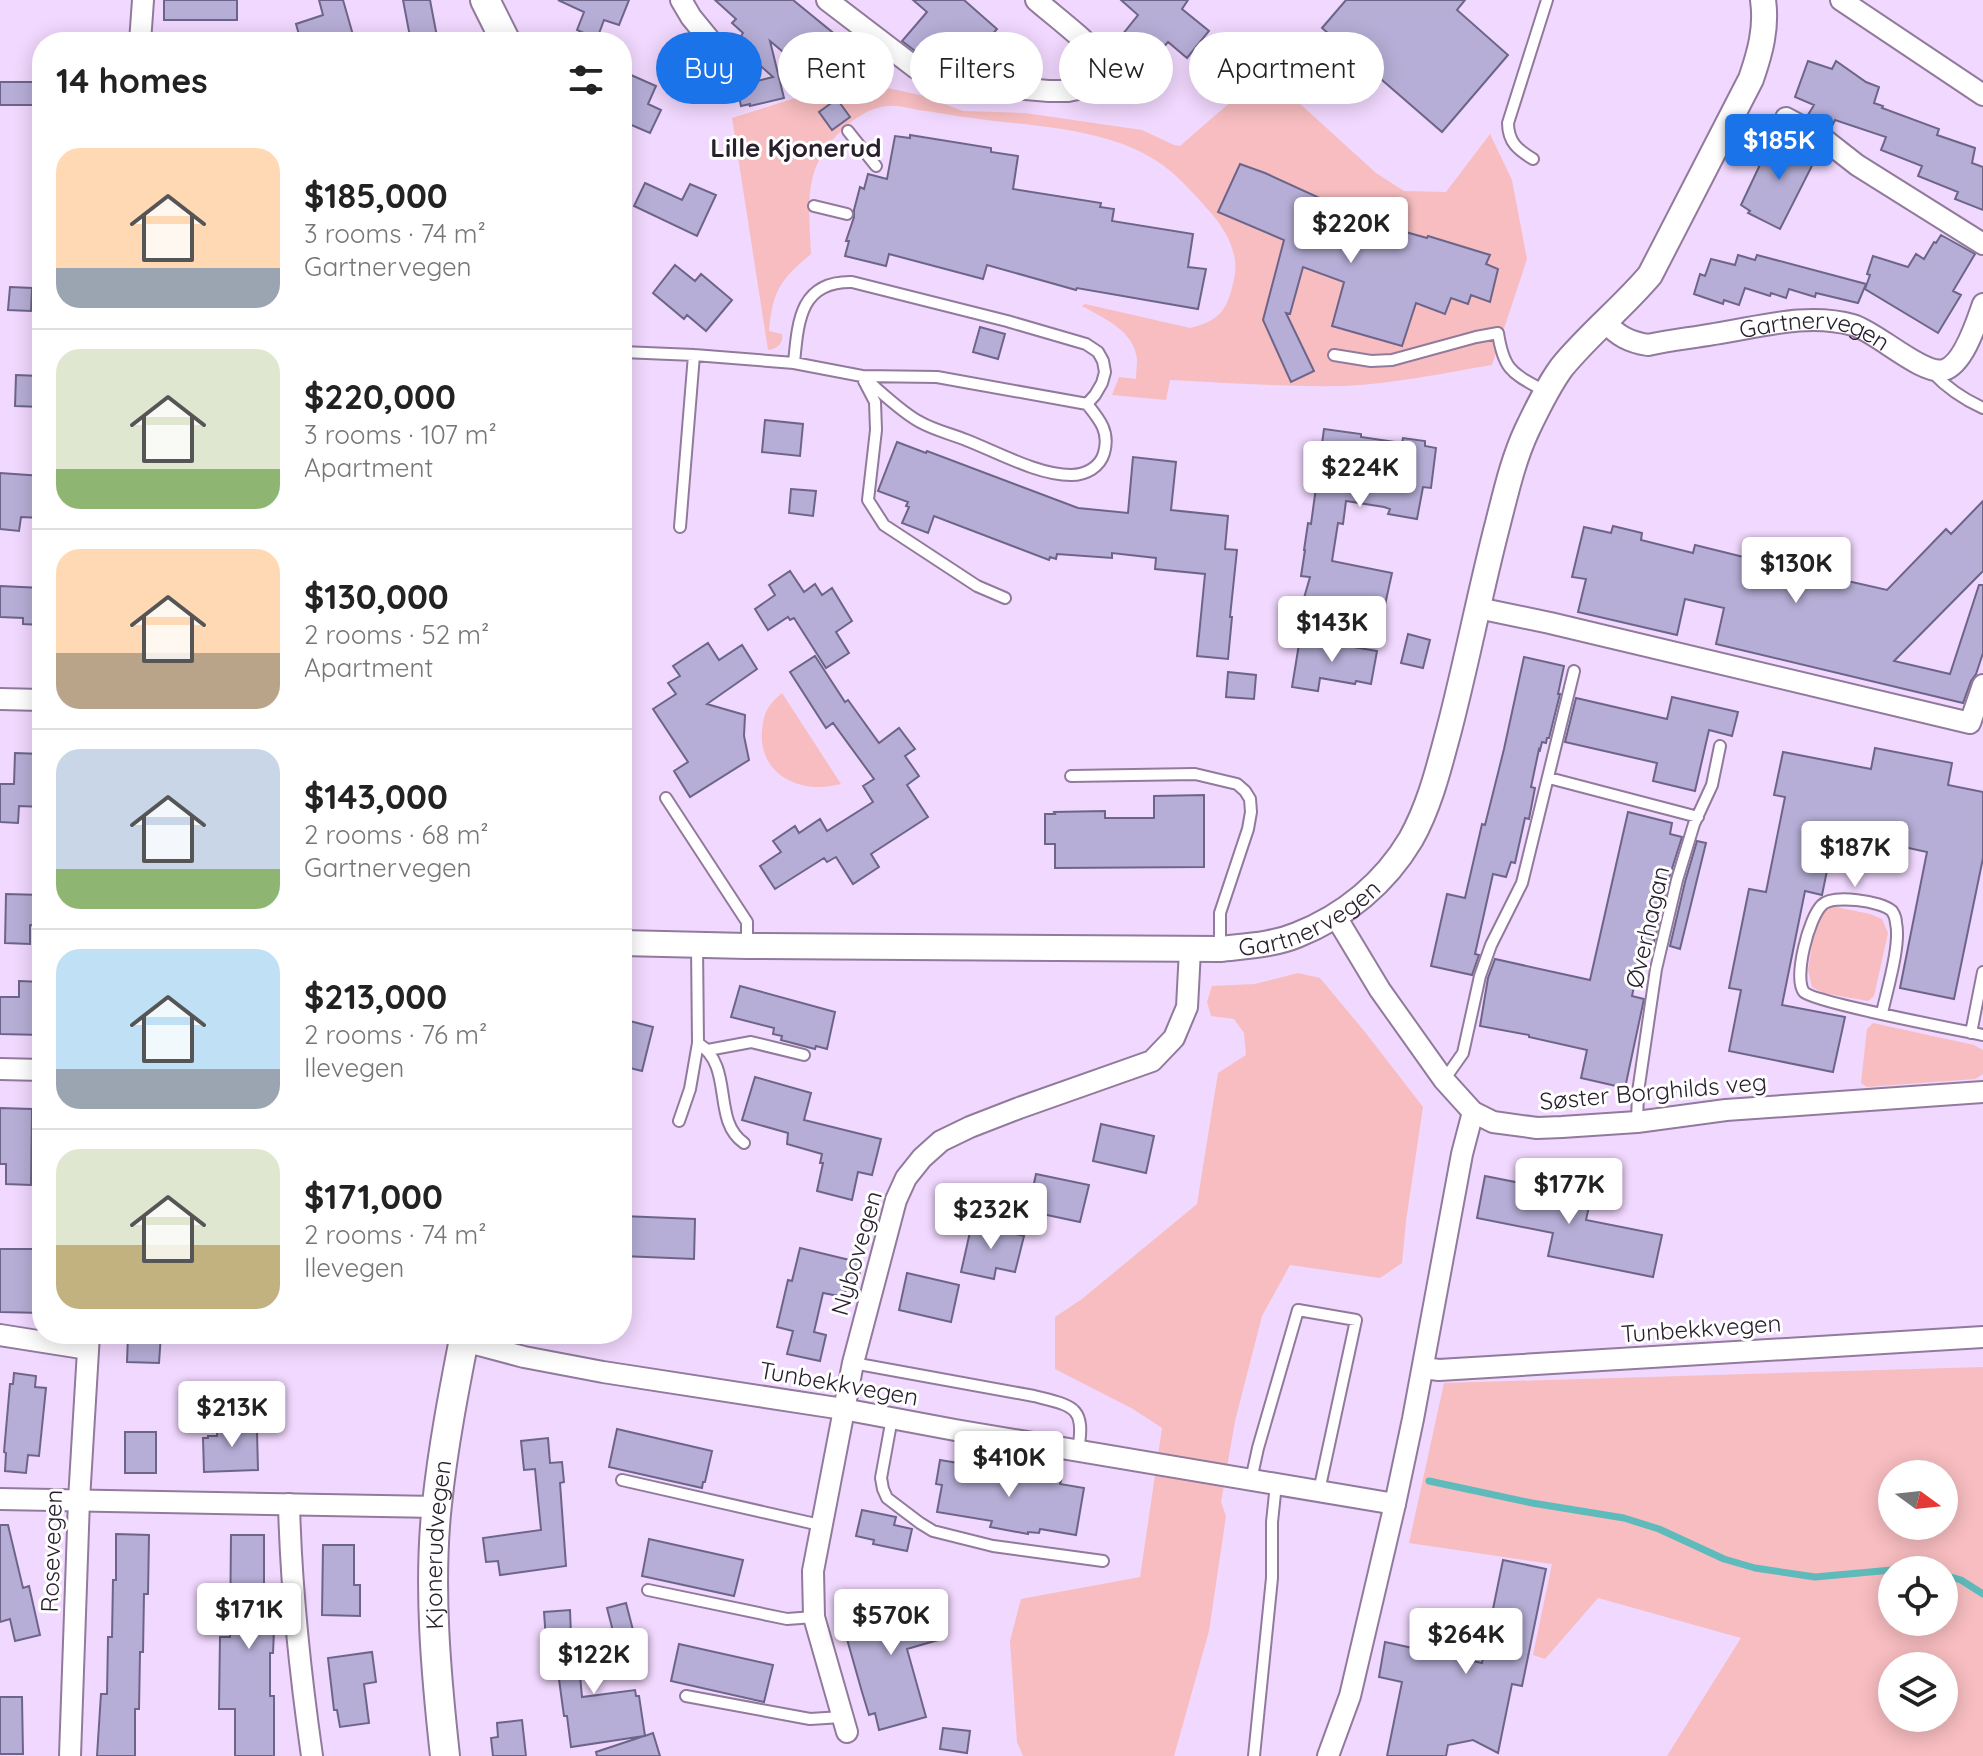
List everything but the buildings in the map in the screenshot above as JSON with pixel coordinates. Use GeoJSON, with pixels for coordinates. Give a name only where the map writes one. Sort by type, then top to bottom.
{"type":"FeatureCollection","features":[{"type":"Feature","properties":{"kind":"main road"},"geometry":{"type":"LineString","coordinates":[[485,0],[501,32]]}},
{"type":"Feature","properties":{"kind":"main road","name":"Kjonerudvegen"},"geometry":{"type":"LineString","coordinates":[[445,1756],[434,1616],[437,1507],[463,1344]]}},
{"type":"Feature","properties":{"kind":"street"},"geometry":{"type":"LineString","coordinates":[[141,32],[143,0]]}},
{"type":"Feature","properties":{"kind":"street"},"geometry":{"type":"LineString","coordinates":[[681,0],[703,32]]}},
{"type":"Feature","properties":{"kind":"street"},"geometry":{"type":"LineString","coordinates":[[827,0],[916,68],[936,77],[988,86],[1049,91],[1087,87],[1096,75],[1094,50],[1036,0]]}},
{"type":"Feature","properties":{"kind":"street","name":"Gartnervegen"},"geometry":{"type":"LineString","coordinates":[[632,943],[1220,949],[1298,935],[1336,917],[1364,895],[1384,876],[1405,847],[1422,817],[1436,778],[1514,463],[1526,432],[1562,367],[1650,275],[1751,79],[1761,51],[1763,0]]}},
{"type":"Feature","properties":{"kind":"street"},"geometry":{"type":"LineString","coordinates":[[1841,0],[1983,95]]}},
{"type":"Feature","properties":{"kind":"street"},"geometry":{"type":"LineString","coordinates":[[1786,118],[1820,136],[1857,165],[1983,244]]}},
{"type":"Feature","properties":{"kind":"street"},"geometry":{"type":"LineString","coordinates":[[1931,370],[1945,370],[1958,361],[1983,304]]}},
{"type":"Feature","properties":{"kind":"street","name":"Gartnervegen"},"geometry":{"type":"LineString","coordinates":[[1605,322],[1630,342],[1648,345],[1779,322],[1832,321],[1856,326],[1931,370]]}},
{"type":"Feature","properties":{"kind":"street"},"geometry":{"type":"LineString","coordinates":[[1478,608],[1970,723],[1983,685]]}},
{"type":"Feature","properties":{"kind":"street"},"geometry":{"type":"LineString","coordinates":[[0,699],[32,700]]}},
{"type":"Feature","properties":{"kind":"street","name":"Søster Borghilds veg"},"geometry":{"type":"LineString","coordinates":[[1336,917],[1380,990],[1444,1080],[1473,1112],[1493,1122],[1537,1128],[1637,1122],[1726,1110],[1983,1092]]}},
{"type":"Feature","properties":{"kind":"street","name":"Nybovegen"},"geometry":{"type":"LineString","coordinates":[[845,1724],[814,1617],[813,1571],[853,1363],[896,1200],[906,1178],[941,1141],[970,1127],[1152,1061],[1174,1038],[1187,1007],[1190,950]]}},
{"type":"Feature","properties":{"kind":"street"},"geometry":{"type":"LineString","coordinates":[[0,1069],[32,1070]]}},
{"type":"Feature","properties":{"kind":"street"},"geometry":{"type":"LineString","coordinates":[[1335,1754],[1395,1504],[1462,1154],[1473,1112]]}},
{"type":"Feature","properties":{"kind":"street","name":"Rosevegen"},"geometry":{"type":"LineString","coordinates":[[0,1335],[32,1337]]}},
{"type":"Feature","properties":{"kind":"street","name":"Tunbekkvegen"},"geometry":{"type":"LineString","coordinates":[[1423,1368],[1439,1370],[1983,1337]]}},
{"type":"Feature","properties":{"kind":"street","name":"Rosevegen"},"geometry":{"type":"LineString","coordinates":[[70,1756],[88,1344]]}},
{"type":"Feature","properties":{"kind":"street","name":"Tunbekkvegen"},"geometry":{"type":"LineString","coordinates":[[483,1344],[524,1357],[603,1372],[843,1409],[1395,1504]]}},
{"type":"Feature","properties":{"kind":"street"},"geometry":{"type":"LineString","coordinates":[[0,1499],[437,1507]]}},
{"type":"Feature","properties":{"kind":"street"},"geometry":{"type":"LineString","coordinates":[[289,1504],[294,1614],[312,1756]]}},
{"type":"Feature","properties":{"kind":"lane"},"geometry":{"type":"LineString","coordinates":[[1533,159],[1512,142],[1508,123],[1547,0]]}},
{"type":"Feature","properties":{"kind":"lane"},"geometry":{"type":"LineString","coordinates":[[848,131],[876,166]]}},
{"type":"Feature","properties":{"kind":"lane"},"geometry":{"type":"LineString","coordinates":[[814,206],[847,214]]}},
{"type":"Feature","properties":{"kind":"lane"},"geometry":{"type":"LineString","coordinates":[[794,363],[803,311],[811,294],[825,285],[852,282],[1086,344],[1098,352],[1105,372],[1102,383],[1087,404]]}},
{"type":"Feature","properties":{"kind":"lane"},"geometry":{"type":"LineString","coordinates":[[1334,355],[1371,361],[1392,360],[1498,333],[1501,356],[1512,371],[1546,392]]}},
{"type":"Feature","properties":{"kind":"lane"},"geometry":{"type":"LineString","coordinates":[[632,352],[794,363],[862,376],[937,377],[1087,404],[1102,422],[1108,438],[1103,458],[1091,471],[1081,474],[1049,472],[919,422],[862,376]]}},
{"type":"Feature","properties":{"kind":"lane"},"geometry":{"type":"LineString","coordinates":[[680,527],[694,355]]}},
{"type":"Feature","properties":{"kind":"lane"},"geometry":{"type":"LineString","coordinates":[[1931,370],[1943,384],[1983,408]]}},
{"type":"Feature","properties":{"kind":"lane"},"geometry":{"type":"LineString","coordinates":[[862,376],[875,402],[876,430],[868,500],[884,525],[966,579],[1005,598]]}},
{"type":"Feature","properties":{"kind":"lane"},"geometry":{"type":"LineString","coordinates":[[1444,1080],[1463,1053],[1484,965],[1522,883],[1574,671]]}},
{"type":"Feature","properties":{"kind":"lane","name":"Øverhagan"},"geometry":{"type":"LineString","coordinates":[[1637,1122],[1638,1092],[1656,969],[1677,880],[1712,785],[1720,746]]}},
{"type":"Feature","properties":{"kind":"lane"},"geometry":{"type":"LineString","coordinates":[[1071,776],[1195,774],[1237,784],[1245,791],[1250,799],[1251,812],[1220,913],[1220,949]]}},
{"type":"Feature","properties":{"kind":"lane"},"geometry":{"type":"LineString","coordinates":[[1549,778],[1698,817]]}},
{"type":"Feature","properties":{"kind":"lane"},"geometry":{"type":"LineString","coordinates":[[666,798],[747,922],[747,946]]}},
{"type":"Feature","properties":{"kind":"lane"},"geometry":{"type":"LineString","coordinates":[[1882,1013],[1895,953],[1896,919],[1892,911],[1884,907],[1851,899],[1829,900],[1822,904],[1810,926],[1800,971],[1803,991],[1816,998],[1882,1013],[1971,1033],[1983,1035]]}},
{"type":"Feature","properties":{"kind":"lane"},"geometry":{"type":"LineString","coordinates":[[679,1121],[703,1047],[697,945]]}},
{"type":"Feature","properties":{"kind":"lane"},"geometry":{"type":"LineString","coordinates":[[1971,1033],[1983,972]]}},
{"type":"Feature","properties":{"kind":"lane"},"geometry":{"type":"LineString","coordinates":[[703,1047],[751,1042],[804,1055]]}},
{"type":"Feature","properties":{"kind":"lane"},"geometry":{"type":"LineString","coordinates":[[703,1047],[716,1062],[728,1123],[744,1143]]}},
{"type":"Feature","properties":{"kind":"lane"},"geometry":{"type":"LineString","coordinates":[[1251,1480],[1298,1310],[1356,1320],[1319,1491]]}},
{"type":"Feature","properties":{"kind":"lane"},"geometry":{"type":"LineString","coordinates":[[853,1363],[1063,1403],[1077,1414],[1080,1423],[1078,1450]]}},
{"type":"Feature","properties":{"kind":"lane"},"geometry":{"type":"LineString","coordinates":[[892,1418],[882,1469],[883,1489],[887,1498],[920,1523],[933,1531],[993,1546],[1103,1561]]}},
{"type":"Feature","properties":{"kind":"lane"},"geometry":{"type":"LineString","coordinates":[[622,1480],[820,1525]]}},
{"type":"Feature","properties":{"kind":"lane"},"geometry":{"type":"LineString","coordinates":[[1254,1756],[1272,1578],[1276,1484]]}},
{"type":"Feature","properties":{"kind":"lane"},"geometry":{"type":"LineString","coordinates":[[648,1590],[787,1619],[814,1617]]}},
{"type":"Feature","properties":{"kind":"lane"},"geometry":{"type":"LineString","coordinates":[[686,1696],[845,1724]]}},
{"type":"Feature","properties":{"kind":"shaded area"},"geometry":{"type":"Polygon","coordinates":[[[894,89],[910,93],[910,104],[944,104],[963,111],[1025,113],[1142,130],[1180,146],[1228,104],[1300,104],[1376,173],[1404,191],[1446,192],[1490,134],[1512,180],[1527,259],[1492,365],[1399,381],[1344,386],[1170,380],[1166,400],[1112,395],[1119,377],[1136,379],[1135,349],[1117,326],[1082,306],[1085,304],[1190,328],[1216,317],[1226,305],[1235,270],[1230,243],[1217,220],[1189,188],[1164,166],[1120,143],[1071,131],[892,106],[868,111],[851,122],[828,145],[820,159],[814,173],[809,203],[811,254],[785,279],[776,295],[769,331],[782,334],[782,341],[768,350],[732,118],[778,104],[894,104],[894,89]]]}},
{"type":"Feature","properties":{"kind":"shaded area"},"geometry":{"type":"Polygon","coordinates":[[[782,693],[841,784],[812,787],[798,784],[775,770],[767,759],[763,746],[764,718],[770,705],[782,693]]]}},
{"type":"Feature","properties":{"kind":"shaded area"},"geometry":{"type":"Polygon","coordinates":[[[1831,906],[1882,919],[1888,933],[1874,996],[1868,1001],[1823,993],[1812,987],[1808,970],[1813,940],[1820,916],[1831,906]]]}},
{"type":"Feature","properties":{"kind":"shaded area"},"geometry":{"type":"Polygon","coordinates":[[[1298,973],[1320,978],[1423,1107],[1402,1263],[1380,1278],[1290,1265],[1262,1316],[1235,1421],[1221,1502],[1226,1516],[1209,1631],[1174,1756],[1023,1756],[1017,1742],[1010,1641],[1021,1599],[1140,1577],[1162,1428],[1133,1409],[1055,1369],[1055,1317],[1082,1299],[1197,1204],[1218,1073],[1246,1055],[1244,1033],[1234,1019],[1211,1016],[1207,1002],[1212,986],[1255,984],[1298,973]]]}},
{"type":"Feature","properties":{"kind":"shaded area"},"geometry":{"type":"Polygon","coordinates":[[[1873,1023],[1974,1045],[1983,1050],[1983,1074],[1975,1079],[1867,1087],[1861,1083],[1867,1029],[1873,1023]]]}},
{"type":"Feature","properties":{"kind":"shaded area"},"geometry":{"type":"Polygon","coordinates":[[[1983,1367],[1983,1756],[1667,1756],[1741,1638],[1598,1598],[1545,1659],[1533,1655],[1552,1564],[1409,1543],[1444,1383],[1983,1367]]]}},
{"type":"Feature","properties":{"kind":"waterway"},"geometry":{"type":"LineString","coordinates":[[1429,1481],[1532,1503],[1624,1518],[1659,1529],[1724,1559],[1755,1568],[1815,1577],[1878,1571]]}},
{"type":"Feature","properties":{"kind":"waterway"},"geometry":{"type":"LineString","coordinates":[[1958,1579],[1983,1594]]}},
{"type":"Feature","properties":{"kind":"district","name":"Lille Kjonerud"},"geometry":{"type":"Point","coordinates":[796,147]}}]}
